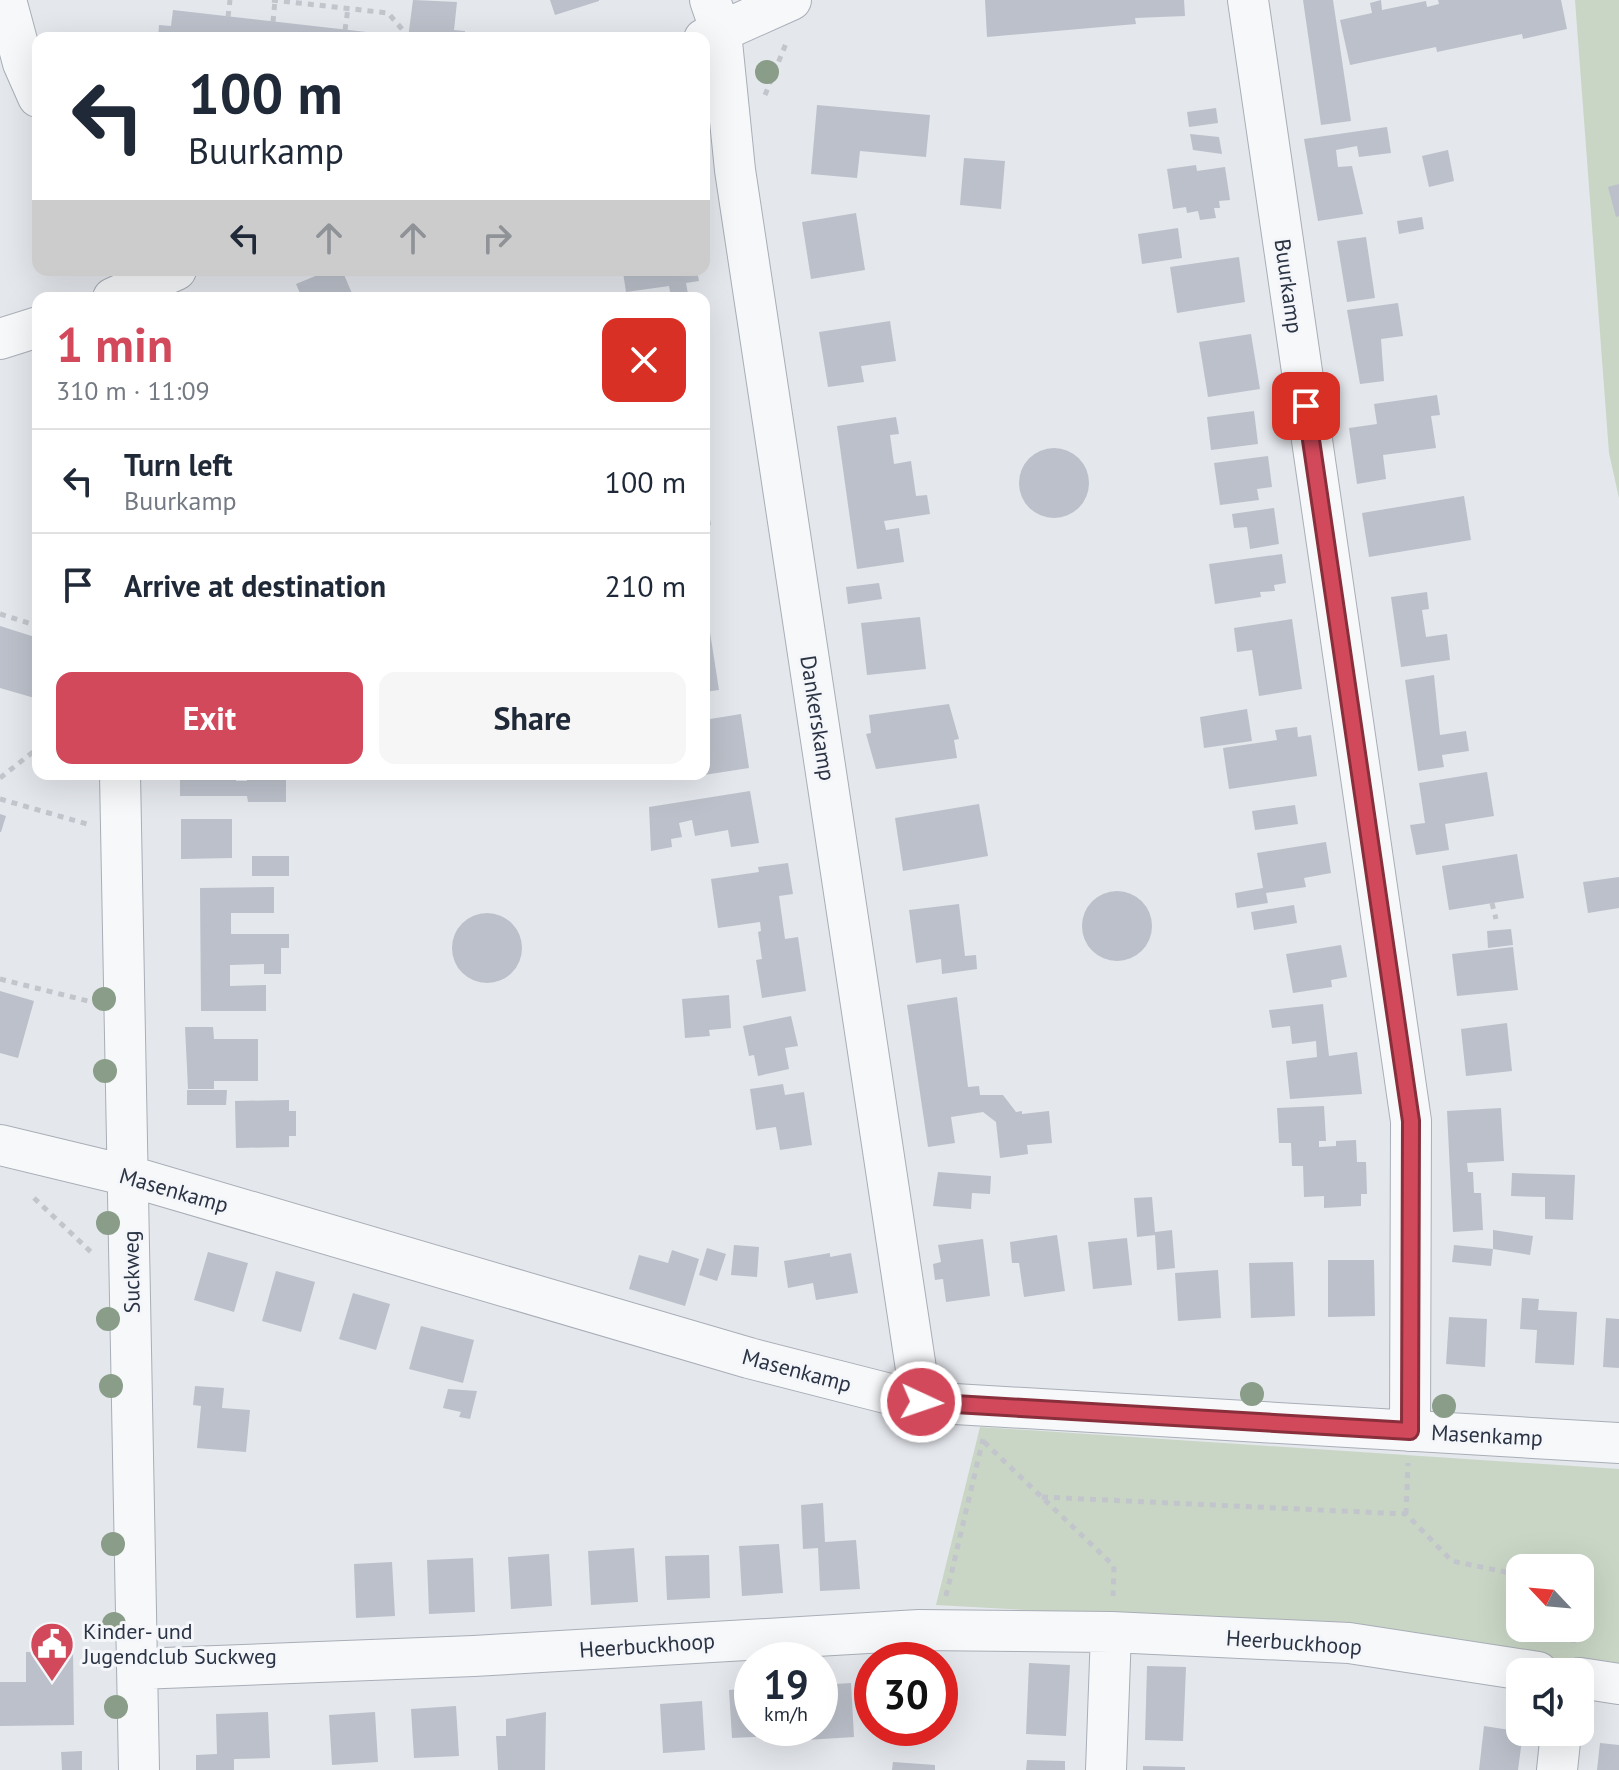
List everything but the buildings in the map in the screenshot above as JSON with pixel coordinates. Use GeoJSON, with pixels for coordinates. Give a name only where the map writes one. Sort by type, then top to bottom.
{"type":"FeatureCollection","features":[{"type":"Feature","properties":{"kind":"street"},"geometry":{"type":"LineString","coordinates":[[6,0],[23,63],[32,83]]}},
{"type":"Feature","properties":{"kind":"street","name":"Buurkamp"},"geometry":{"type":"LineString","coordinates":[[1248,0],[1411,1121],[1410,1431]]}},
{"type":"Feature","properties":{"kind":"street"},"geometry":{"type":"LineString","coordinates":[[712,24],[791,14]]}},
{"type":"Feature","properties":{"kind":"street","name":"Dankerskamp"},"geometry":{"type":"LineString","coordinates":[[712,24],[921,1402]]}},
{"type":"Feature","properties":{"kind":"street"},"geometry":{"type":"LineString","coordinates":[[124,292],[162,276]]}},
{"type":"Feature","properties":{"kind":"street"},"geometry":{"type":"LineString","coordinates":[[0,339],[32,329]]}},
{"type":"Feature","properties":{"kind":"street","name":"Suckweg"},"geometry":{"type":"LineString","coordinates":[[120,780],[139,1770]]}},
{"type":"Feature","properties":{"kind":"street","name":"Masenkamp"},"geometry":{"type":"LineString","coordinates":[[0,1145],[129,1176],[749,1358],[921,1402],[987,1424],[1410,1431],[1619,1443]]}},
{"type":"Feature","properties":{"kind":"street","name":"Heerbuckhoop"},"geometry":{"type":"LineString","coordinates":[[138,1669],[474,1656],[939,1630],[1111,1632],[1349,1643],[1506,1667]]}},
{"type":"Feature","properties":{"kind":"street"},"geometry":{"type":"LineString","coordinates":[[1106,1770],[1111,1632]]}},
{"type":"Feature","properties":{"kind":"street"},"geometry":{"type":"LineString","coordinates":[[1594,1680],[1619,1684]]}},
{"type":"Feature","properties":{"kind":"street"},"geometry":{"type":"LineString","coordinates":[[1557,1770],[1560,1746]]}},
{"type":"Feature","properties":{"kind":"path"},"geometry":{"type":"LineString","coordinates":[[228,17],[230,0]]}},
{"type":"Feature","properties":{"kind":"path"},"geometry":{"type":"LineString","coordinates":[[273,22],[274,0],[388,13],[405,32]]}},
{"type":"Feature","properties":{"kind":"path"},"geometry":{"type":"LineString","coordinates":[[345,30],[348,8]]}},
{"type":"Feature","properties":{"kind":"path"},"geometry":{"type":"LineString","coordinates":[[763,99],[791,14]]}},
{"type":"Feature","properties":{"kind":"path"},"geometry":{"type":"LineString","coordinates":[[0,614],[32,624]]}},
{"type":"Feature","properties":{"kind":"path"},"geometry":{"type":"LineString","coordinates":[[0,778],[32,753]]}},
{"type":"Feature","properties":{"kind":"path"},"geometry":{"type":"LineString","coordinates":[[0,799],[121,834]]}},
{"type":"Feature","properties":{"kind":"path"},"geometry":{"type":"LineString","coordinates":[[1492,903],[1496,919]]}},
{"type":"Feature","properties":{"kind":"path"},"geometry":{"type":"LineString","coordinates":[[0,979],[125,1010]]}},
{"type":"Feature","properties":{"kind":"path"},"geometry":{"type":"LineString","coordinates":[[34,1198],[131,1289]]}},
{"type":"Feature","properties":{"kind":"path"},"geometry":{"type":"LineString","coordinates":[[987,1424],[1042,1497],[1114,1566],[1111,1632]]}},
{"type":"Feature","properties":{"kind":"path"},"geometry":{"type":"LineString","coordinates":[[939,1630],[987,1424]]}},
{"type":"Feature","properties":{"kind":"path"},"geometry":{"type":"LineString","coordinates":[[1406,1514],[1410,1431]]}},
{"type":"Feature","properties":{"kind":"path"},"geometry":{"type":"LineString","coordinates":[[1042,1497],[1406,1514],[1452,1561],[1506,1572]]}},
{"type":"Feature","properties":{"kind":"green space"},"geometry":{"type":"Polygon","coordinates":[[[1575,0],[1619,0],[1619,498],[1609,453],[1575,0]]]}},
{"type":"Feature","properties":{"kind":"green space"},"geometry":{"type":"Polygon","coordinates":[[[980,1427],[1619,1469],[1619,1670],[1594,1666],[1594,1658],[1541,1658],[1346,1628],[936,1605],[980,1427]]]}},
{"type":"Feature","properties":{"kind":"place","name":"Kinder- und Jugendclub Suckweg"},"geometry":{"type":"Point","coordinates":[52,1683]}},
{"type":"Feature","properties":{"kind":"route"},"geometry":{"type":"LineString","coordinates":[[921,1402],[1410,1431],[1411,1121],[1306,406]]}}]}
